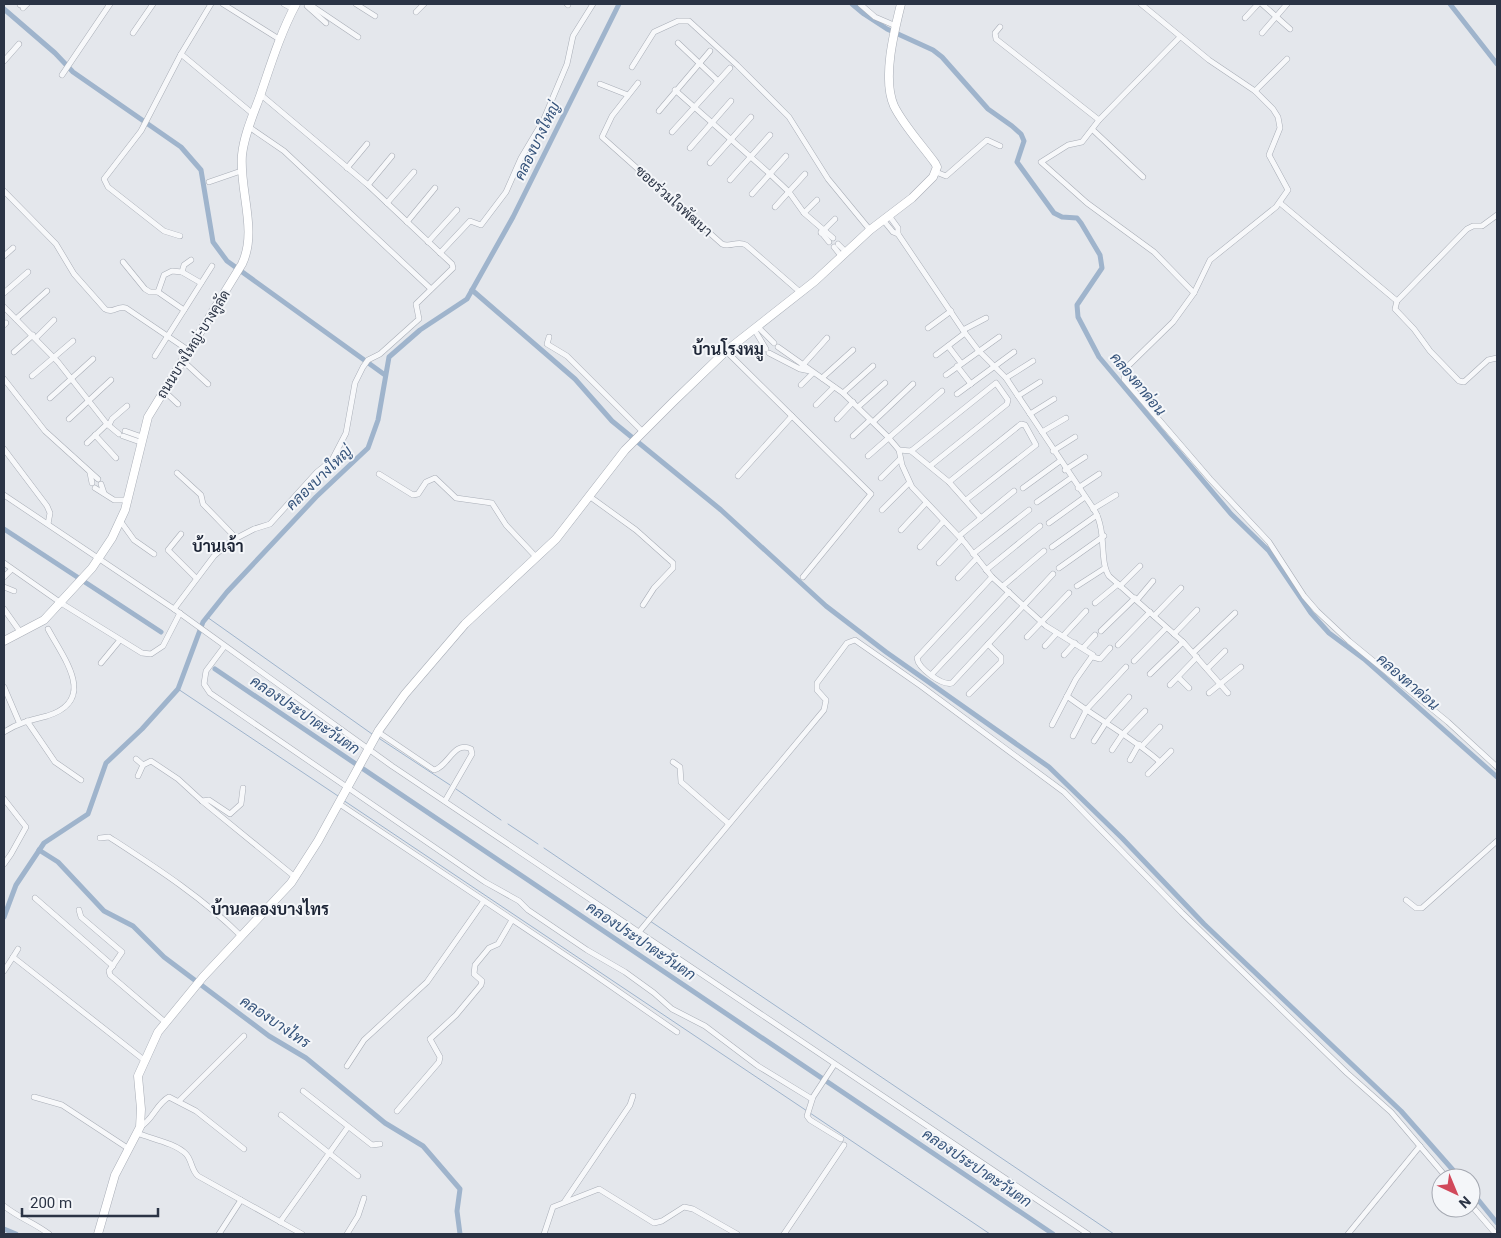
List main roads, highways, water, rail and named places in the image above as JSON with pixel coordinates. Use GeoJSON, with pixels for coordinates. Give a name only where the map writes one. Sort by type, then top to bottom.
{"type":"FeatureCollection","features":[{"type":"Feature","properties":{"kind":"waterway","name":"คลองบางใหญ่"},"geometry":{"type":"LineString","coordinates":[[4,917],[16,885],[44,843],[88,814],[106,763],[142,729],[178,689],[203,622],[227,592],[316,497],[368,448],[378,420],[389,357],[420,330],[467,299],[513,217],[619,4]]}},
{"type":"Feature","properties":{"kind":"waterway","name":"คลองตาด่อน"},"geometry":{"type":"LineString","coordinates":[[852,4],[887,29],[933,50],[942,57],[988,109],[1021,134],[1024,141],[1017,162],[1054,213],[1062,217],[1077,218],[1100,255],[1102,268],[1077,305],[1078,317],[1099,357],[1231,514],[1269,551],[1311,613],[1329,633],[1364,659],[1497,777]]}},
{"type":"Feature","properties":{"kind":"waterway"},"geometry":{"type":"LineString","coordinates":[[1450,4],[1497,64]]}},
{"type":"Feature","properties":{"kind":"waterway"},"geometry":{"type":"LineString","coordinates":[[4,9],[55,53],[73,72],[181,147],[201,170],[213,242],[227,261],[385,375]]}},
{"type":"Feature","properties":{"kind":"waterway"},"geometry":{"type":"LineString","coordinates":[[472,290],[575,379],[612,421],[721,510],[826,606],[886,652],[1049,767],[1122,838],[1204,924],[1401,1111],[1451,1168]]}},
{"type":"Feature","properties":{"kind":"waterway","name":"คลองประปาตะวันตก"},"geometry":{"type":"LineString","coordinates":[[4,529],[161,632]]}},
{"type":"Feature","properties":{"kind":"waterway"},"geometry":{"type":"LineString","coordinates":[[207,617],[372,734]]}},
{"type":"Feature","properties":{"kind":"waterway","name":"คลองประปาตะวันตก"},"geometry":{"type":"LineString","coordinates":[[215,669],[1053,1234]]}},
{"type":"Feature","properties":{"kind":"waterway"},"geometry":{"type":"LineString","coordinates":[[178,689],[338,796]]}},
{"type":"Feature","properties":{"kind":"waterway"},"geometry":{"type":"LineString","coordinates":[[377,737],[450,785]]}},
{"type":"Feature","properties":{"kind":"waterway"},"geometry":{"type":"LineString","coordinates":[[456,789],[501,820]]}},
{"type":"Feature","properties":{"kind":"waterway"},"geometry":{"type":"LineString","coordinates":[[343,800],[807,1111]]}},
{"type":"Feature","properties":{"kind":"waterway"},"geometry":{"type":"LineString","coordinates":[[508,824],[538,844]]}},
{"type":"Feature","properties":{"kind":"waterway"},"geometry":{"type":"LineString","coordinates":[[544,848],[647,918]]}},
{"type":"Feature","properties":{"kind":"waterway","name":"คลองบางไทร"},"geometry":{"type":"LineString","coordinates":[[39,850],[58,862],[104,911],[133,926],[164,957],[269,1036],[306,1058],[385,1123],[423,1146],[460,1189],[457,1211],[460,1234]]}},
{"type":"Feature","properties":{"kind":"waterway"},"geometry":{"type":"LineString","coordinates":[[650,921],[1114,1234]]}},
{"type":"Feature","properties":{"kind":"waterway"},"geometry":{"type":"LineString","coordinates":[[810,1113],[990,1234]]}},
{"type":"Feature","properties":{"kind":"waterway"},"geometry":{"type":"LineString","coordinates":[[1481,1203],[1497,1223]]}},
{"type":"Feature","properties":{"kind":"waterway"},"geometry":{"type":"LineString","coordinates":[[4,1229],[16,1234]]}},
{"type":"Feature","properties":{"kind":"district","name":"บ้านโรงหมู"},"geometry":{"type":"Point","coordinates":[728,349]}},
{"type":"Feature","properties":{"kind":"district","name":"บ้านเจ้า"},"geometry":{"type":"Point","coordinates":[218,546]}},
{"type":"Feature","properties":{"kind":"district","name":"บ้านคลองบางไทร"},"geometry":{"type":"Point","coordinates":[270,909]}}]}
